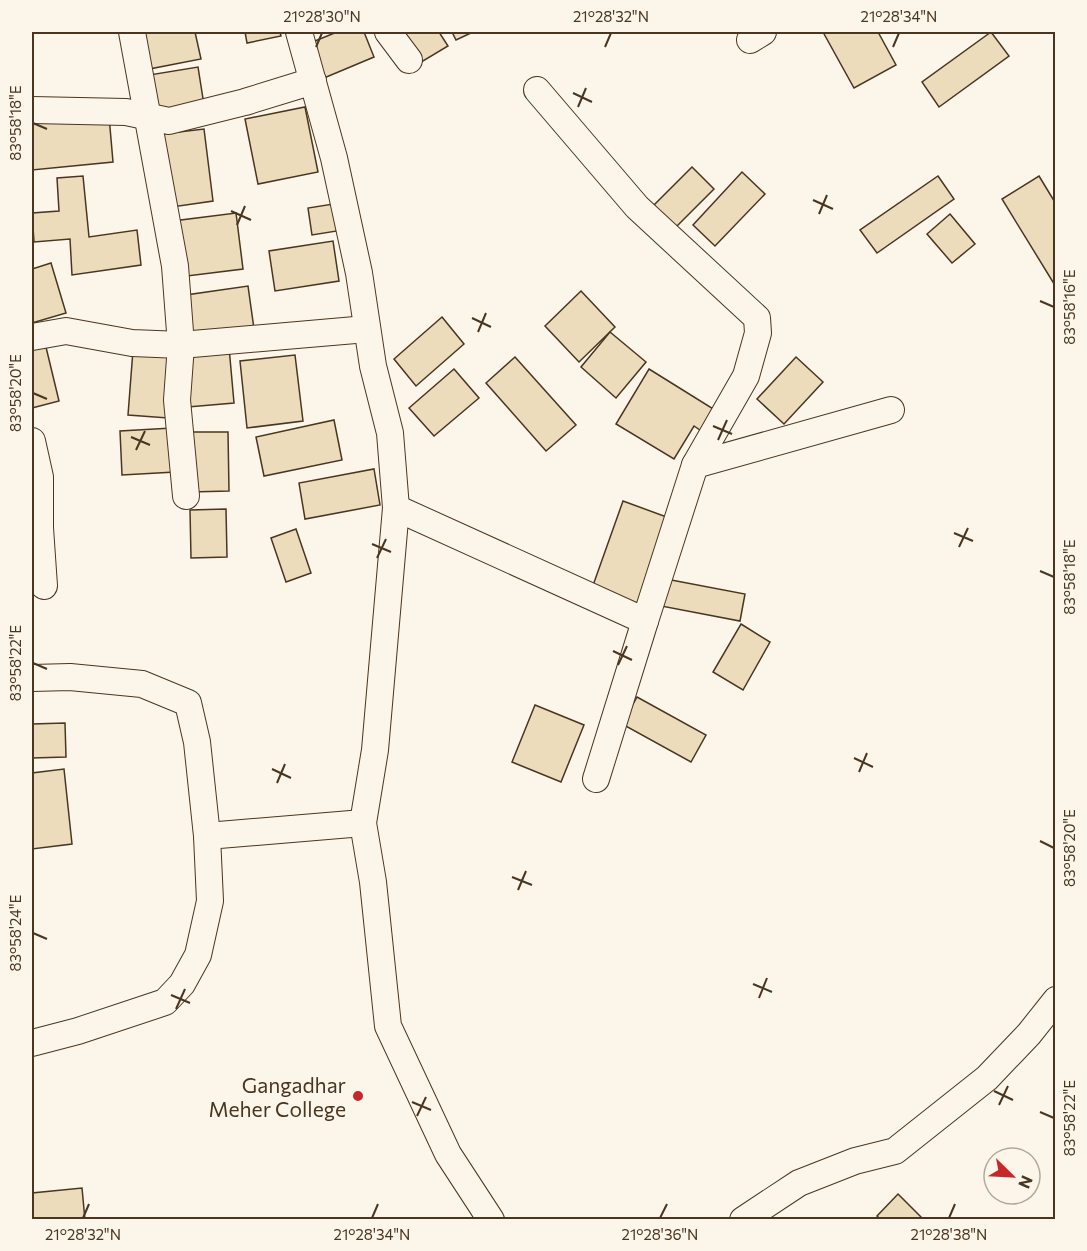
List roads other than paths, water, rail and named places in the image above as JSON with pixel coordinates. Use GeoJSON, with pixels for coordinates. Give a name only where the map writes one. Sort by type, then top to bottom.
{"type":"FeatureCollection","features":[{"type":"Feature","properties":{"kind":"street"},"geometry":{"type":"LineString","coordinates":[[132,32],[175,266],[181,345],[177,400],[186,496]]}},
{"type":"Feature","properties":{"kind":"street"},"geometry":{"type":"LineString","coordinates":[[299,32],[334,158],[359,273],[373,366],[390,433],[396,508],[375,750],[363,823],[373,882],[388,1026],[447,1154],[491,1220]]}},
{"type":"Feature","properties":{"kind":"street"},"geometry":{"type":"LineString","coordinates":[[388,32],[409,60]]}},
{"type":"Feature","properties":{"kind":"street"},"geometry":{"type":"LineString","coordinates":[[32,110],[126,112],[169,121],[245,102],[313,81]]}},
{"type":"Feature","properties":{"kind":"street"},"geometry":{"type":"LineString","coordinates":[[537,90],[637,207],[757,318],[758,333],[746,376],[695,465],[596,779]]}},
{"type":"Feature","properties":{"kind":"street"},"geometry":{"type":"LineString","coordinates":[[32,337],[66,331],[132,343],[181,345],[367,329]]}},
{"type":"Feature","properties":{"kind":"street"},"geometry":{"type":"LineString","coordinates":[[695,465],[891,410]]}},
{"type":"Feature","properties":{"kind":"street"},"geometry":{"type":"LineString","coordinates":[[32,441],[40,477],[40,528],[44,586]]}},
{"type":"Feature","properties":{"kind":"street"},"geometry":{"type":"LineString","coordinates":[[396,508],[645,621]]}},
{"type":"Feature","properties":{"kind":"street"},"geometry":{"type":"LineString","coordinates":[[32,678],[70,677],[142,684],[188,704],[196,742],[207,836],[210,901],[198,955],[182,984],[165,1002],[78,1031],[32,1043]]}},
{"type":"Feature","properties":{"kind":"street"},"geometry":{"type":"LineString","coordinates":[[207,836],[363,823]]}},
{"type":"Feature","properties":{"kind":"street"},"geometry":{"type":"LineString","coordinates":[[743,1220],[799,1184],[855,1161],[895,1151],[987,1078],[1029,1034],[1056,1000]]}},
{"type":"Feature","properties":{"kind":"place","name":"Gangadhar Meher College"},"geometry":{"type":"Point","coordinates":[358,1096]}}]}
